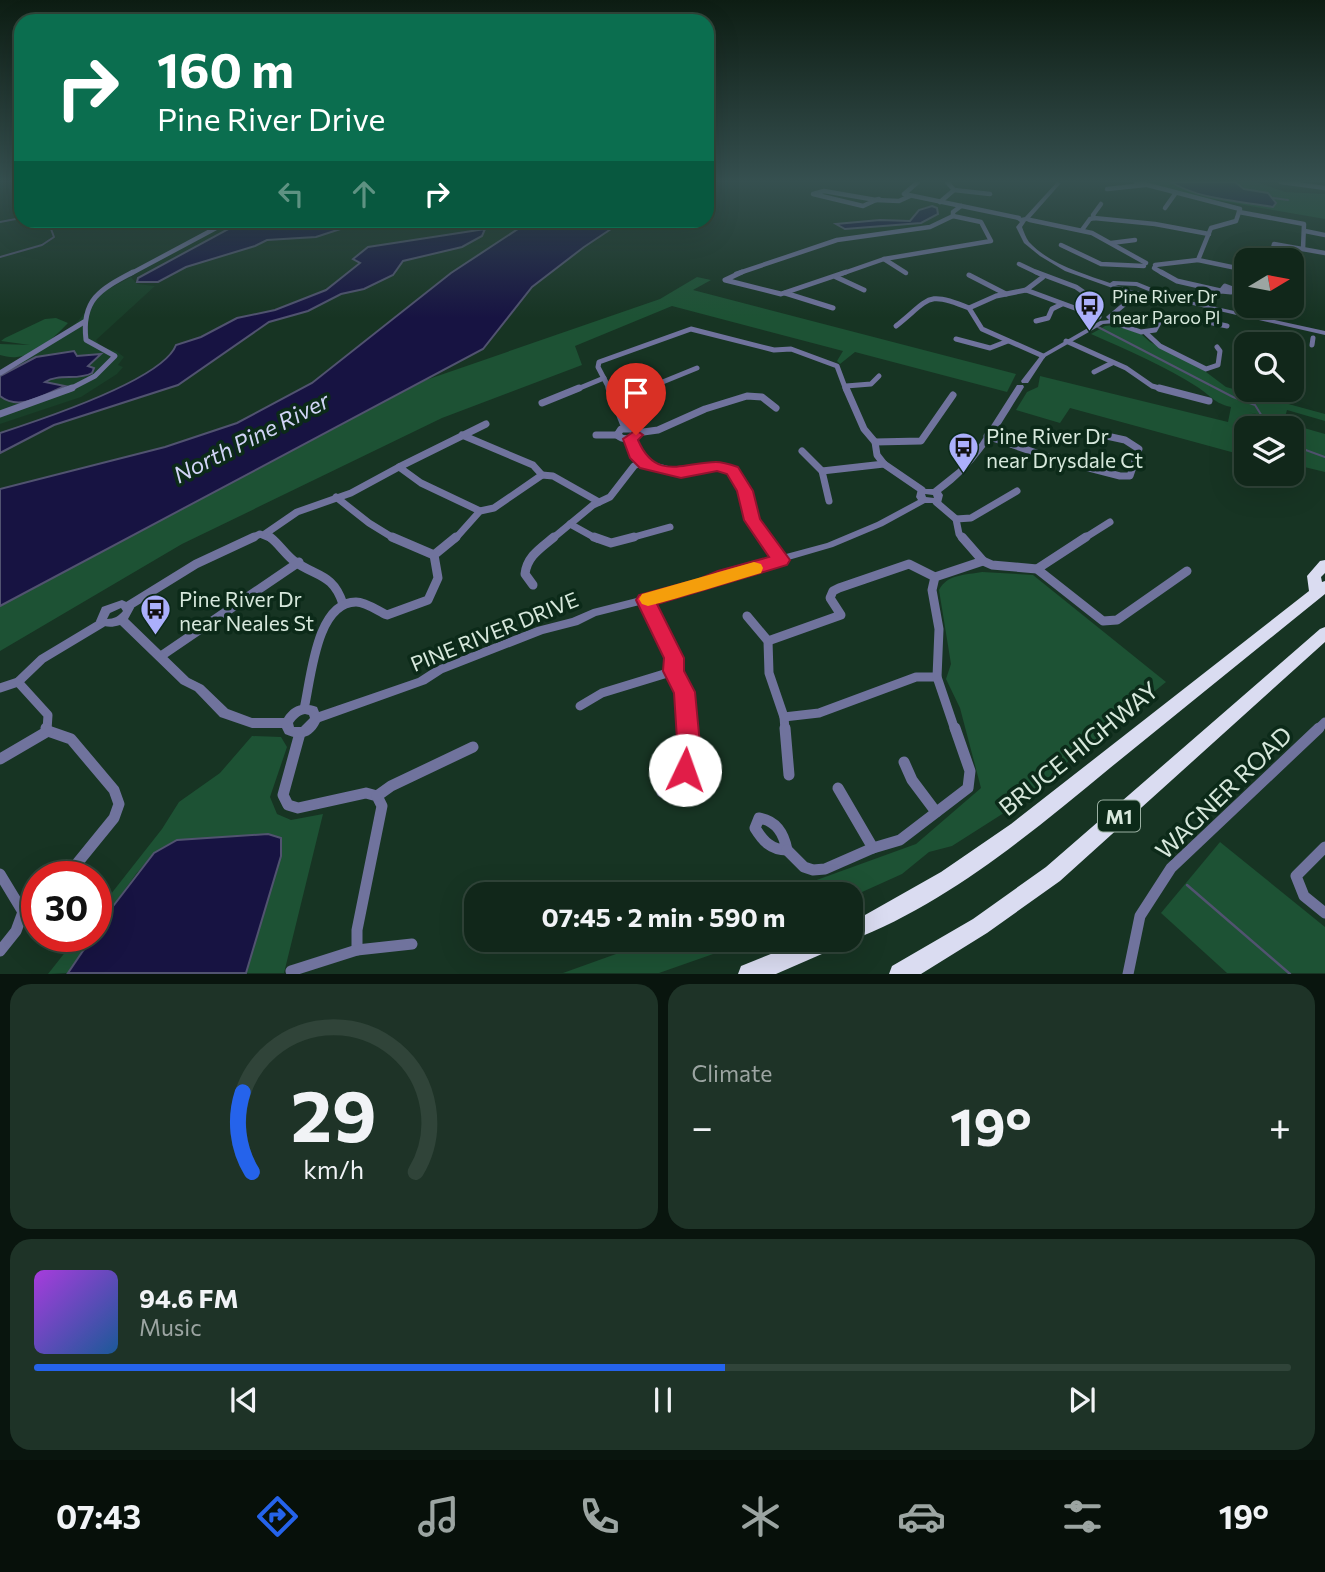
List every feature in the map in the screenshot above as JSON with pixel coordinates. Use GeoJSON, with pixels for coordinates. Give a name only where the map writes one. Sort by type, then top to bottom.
{"type":"FeatureCollection","features":[{"type":"Feature","properties":{"kind":"highway"},"geometry":{"type":"LineString","coordinates":[[1321,589],[1314,576],[1325,565]]}},
{"type":"Feature","properties":{"kind":"highway","name":"BRUCE HIGHWAY"},"geometry":{"type":"LineString","coordinates":[[863,926],[948,879],[1018,831],[1321,589]]}},
{"type":"Feature","properties":{"kind":"highway","name":"M1"},"geometry":{"type":"LineString","coordinates":[[900,974],[981,926],[1054,874],[1324,634]]}},
{"type":"Feature","properties":{"kind":"highway"},"geometry":{"type":"LineString","coordinates":[[749,974],[802,952]]}},
{"type":"Feature","properties":{"kind":"street"},"geometry":{"type":"LineString","coordinates":[[923,227],[837,240],[725,279],[729,283],[775,294],[785,293],[884,259],[991,242],[985,227]]}},
{"type":"Feature","properties":{"kind":"street"},"geometry":{"type":"LineString","coordinates":[[1019,227],[1021,235],[1033,249],[1067,270],[1101,282],[1325,332]]}},
{"type":"Feature","properties":{"kind":"street"},"geometry":{"type":"LineString","coordinates":[[1069,227],[1082,230],[1110,243],[1145,265]]}},
{"type":"Feature","properties":{"kind":"street"},"geometry":{"type":"LineString","coordinates":[[1174,227],[1209,234]]}},
{"type":"Feature","properties":{"kind":"street"},"geometry":{"type":"LineString","coordinates":[[1198,260],[1213,227]]}},
{"type":"Feature","properties":{"kind":"street"},"geometry":{"type":"LineString","coordinates":[[1303,248],[1306,227]]}},
{"type":"Feature","properties":{"kind":"street"},"geometry":{"type":"LineString","coordinates":[[0,414],[86,381],[110,365],[115,356],[86,340],[84,322],[99,290],[216,228]]}},
{"type":"Feature","properties":{"kind":"street"},"geometry":{"type":"LineString","coordinates":[[1305,231],[1325,235]]}},
{"type":"Feature","properties":{"kind":"street"},"geometry":{"type":"LineString","coordinates":[[1110,243],[1135,240]]}},
{"type":"Feature","properties":{"kind":"street"},"geometry":{"type":"LineString","coordinates":[[1272,248],[1272,244],[1297,248]]}},
{"type":"Feature","properties":{"kind":"street"},"geometry":{"type":"LineString","coordinates":[[1061,245],[1096,265],[1117,269],[1145,265],[1155,267],[1198,260],[1234,268]]}},
{"type":"Feature","properties":{"kind":"street"},"geometry":{"type":"LineString","coordinates":[[1304,249],[1325,253]]}},
{"type":"Feature","properties":{"kind":"street"},"geometry":{"type":"LineString","coordinates":[[884,259],[906,273]]}},
{"type":"Feature","properties":{"kind":"street"},"geometry":{"type":"LineString","coordinates":[[1019,264],[1043,278],[1084,290],[1089,296]]}},
{"type":"Feature","properties":{"kind":"street"},"geometry":{"type":"LineString","coordinates":[[1155,267],[1177,281],[1221,291]]}},
{"type":"Feature","properties":{"kind":"street"},"geometry":{"type":"LineString","coordinates":[[969,275],[1007,294]]}},
{"type":"Feature","properties":{"kind":"street"},"geometry":{"type":"LineString","coordinates":[[836,277],[864,290]]}},
{"type":"Feature","properties":{"kind":"street"},"geometry":{"type":"LineString","coordinates":[[969,308],[1026,290],[1043,278]]}},
{"type":"Feature","properties":{"kind":"street"},"geometry":{"type":"LineString","coordinates":[[1124,288],[1125,302]]}},
{"type":"Feature","properties":{"kind":"street"},"geometry":{"type":"LineString","coordinates":[[1026,290],[1100,319],[1112,320],[1146,333],[1160,346],[1206,369],[1218,365],[1220,351],[1217,347]]}},
{"type":"Feature","properties":{"kind":"street"},"geometry":{"type":"LineString","coordinates":[[1112,320],[1125,302],[1142,292]]}},
{"type":"Feature","properties":{"kind":"street"},"geometry":{"type":"LineString","coordinates":[[785,293],[833,308]]}},
{"type":"Feature","properties":{"kind":"street"},"geometry":{"type":"LineString","coordinates":[[896,326],[933,297],[943,297],[969,308],[982,329],[1043,356]]}},
{"type":"Feature","properties":{"kind":"street"},"geometry":{"type":"LineString","coordinates":[[1036,321],[1051,316],[1052,309],[1062,304]]}},
{"type":"Feature","properties":{"kind":"street"},"geometry":{"type":"LineString","coordinates":[[1146,333],[1153,331],[1162,317],[1169,315],[1227,326]]}},
{"type":"Feature","properties":{"kind":"street"},"geometry":{"type":"LineString","coordinates":[[936,497],[960,472],[1043,356],[1100,319]]}},
{"type":"Feature","properties":{"kind":"street"},"geometry":{"type":"LineString","coordinates":[[0,373],[84,322]]}},
{"type":"Feature","properties":{"kind":"street"},"geometry":{"type":"LineString","coordinates":[[625,428],[598,367],[600,362],[691,329],[774,350],[791,349],[832,363],[839,369],[855,412],[874,442],[877,455],[884,464],[923,495],[936,497],[956,519],[959,534],[983,561],[992,565],[1037,569],[1096,617],[1108,622],[1116,620],[1187,571]]}},
{"type":"Feature","properties":{"kind":"street"},"geometry":{"type":"LineString","coordinates":[[956,340],[990,348],[1008,341]]}},
{"type":"Feature","properties":{"kind":"street"},"geometry":{"type":"LineString","coordinates":[[1066,341],[1132,372],[1152,386],[1199,395],[1209,401]]}},
{"type":"Feature","properties":{"kind":"street"},"geometry":{"type":"LineString","coordinates":[[1094,372],[1112,363]]}},
{"type":"Feature","properties":{"kind":"street"},"geometry":{"type":"LineString","coordinates":[[611,394],[643,390],[697,368]]}},
{"type":"Feature","properties":{"kind":"street"},"geometry":{"type":"LineString","coordinates":[[846,386],[871,384],[879,376]]}},
{"type":"Feature","properties":{"kind":"street"},"geometry":{"type":"LineString","coordinates":[[541,403],[604,378]]}},
{"type":"Feature","properties":{"kind":"street"},"geometry":{"type":"LineString","coordinates":[[874,442],[921,440],[953,395]]}},
{"type":"Feature","properties":{"kind":"street"},"geometry":{"type":"LineString","coordinates":[[596,435],[617,435],[622,439],[658,430],[705,409],[747,396],[761,396],[776,408]]}},
{"type":"Feature","properties":{"kind":"street"},"geometry":{"type":"LineString","coordinates":[[128,607],[196,564],[253,535],[265,534],[297,512],[351,493],[485,424]]}},
{"type":"Feature","properties":{"kind":"street"},"geometry":{"type":"LineString","coordinates":[[617,435],[625,428],[632,429],[641,462]]}},
{"type":"Feature","properties":{"kind":"street"},"geometry":{"type":"LineString","coordinates":[[462,435],[533,465],[542,475]]}},
{"type":"Feature","properties":{"kind":"street"},"geometry":{"type":"LineString","coordinates":[[987,436],[1054,459],[1120,477],[1130,476],[1139,449],[1125,440],[1102,435]]}},
{"type":"Feature","properties":{"kind":"street"},"geometry":{"type":"LineString","coordinates":[[802,451],[822,471],[829,500]]}},
{"type":"Feature","properties":{"kind":"street"},"geometry":{"type":"LineString","coordinates":[[533,584],[525,574],[528,559],[570,524],[614,493],[634,466],[641,462],[681,473],[717,466],[733,470],[745,491],[752,520],[781,560]]}},
{"type":"Feature","properties":{"kind":"street"},"geometry":{"type":"LineString","coordinates":[[822,471],[884,464]]}},
{"type":"Feature","properties":{"kind":"street"},"geometry":{"type":"LineString","coordinates":[[399,467],[421,483],[480,511]]}},
{"type":"Feature","properties":{"kind":"street"},"geometry":{"type":"LineString","coordinates":[[433,555],[448,546],[480,511],[494,508],[542,475],[553,476],[599,502]]}},
{"type":"Feature","properties":{"kind":"street"},"geometry":{"type":"LineString","coordinates":[[956,519],[971,518],[1017,491]]}},
{"type":"Feature","properties":{"kind":"street","name":"PINE RIVER DRIVE"},"geometry":{"type":"LineString","coordinates":[[316,718],[422,681],[439,670],[524,636],[574,622],[593,613],[704,585],[724,575],[781,560],[855,535],[923,495]]}},
{"type":"Feature","properties":{"kind":"street"},"geometry":{"type":"LineString","coordinates":[[304,709],[325,619],[333,610],[343,604],[363,603],[387,615],[400,612],[428,600],[433,595],[437,581],[438,565],[433,555],[357,517],[336,498]]}},
{"type":"Feature","properties":{"kind":"street"},"geometry":{"type":"LineString","coordinates":[[1037,569],[1110,522]]}},
{"type":"Feature","properties":{"kind":"street"},"geometry":{"type":"LineString","coordinates":[[570,524],[597,539],[611,543],[670,527]]}},
{"type":"Feature","properties":{"kind":"street"},"geometry":{"type":"LineString","coordinates":[[265,534],[290,559],[337,586],[343,604]]}},
{"type":"Feature","properties":{"kind":"street"},"geometry":{"type":"LineString","coordinates":[[935,577],[983,561]]}},
{"type":"Feature","properties":{"kind":"street"},"geometry":{"type":"LineString","coordinates":[[161,656],[299,562]]}},
{"type":"Feature","properties":{"kind":"street"},"geometry":{"type":"LineString","coordinates":[[768,641],[841,615],[830,598],[833,591],[839,588],[909,564],[935,577]]}},
{"type":"Feature","properties":{"kind":"street"},"geometry":{"type":"LineString","coordinates":[[787,850],[795,860],[813,870],[825,869],[873,848],[900,840],[961,795],[971,781],[950,708],[937,677],[939,629],[932,590],[935,577]]}},
{"type":"Feature","properties":{"kind":"street"},"geometry":{"type":"LineString","coordinates":[[646,600],[674,658],[674,671],[685,692],[689,755],[685,770],[662,792]]}},
{"type":"Feature","properties":{"kind":"street"},"geometry":{"type":"LineString","coordinates":[[102,623],[101,616],[110,608],[122,604],[128,607]]}},
{"type":"Feature","properties":{"kind":"street"},"geometry":{"type":"LineString","coordinates":[[0,688],[18,682],[42,659],[102,623],[110,624],[121,619],[128,612],[128,607]]}},
{"type":"Feature","properties":{"kind":"street"},"geometry":{"type":"LineString","coordinates":[[747,616],[768,641],[771,678],[784,718],[789,775]]}},
{"type":"Feature","properties":{"kind":"street"},"geometry":{"type":"LineString","coordinates":[[121,619],[185,681],[200,688],[224,713],[252,723],[288,723]]}},
{"type":"Feature","properties":{"kind":"street"},"geometry":{"type":"LineString","coordinates":[[580,706],[602,694],[674,671]]}},
{"type":"Feature","properties":{"kind":"street"},"geometry":{"type":"LineString","coordinates":[[784,718],[819,713],[908,680],[937,677]]}},
{"type":"Feature","properties":{"kind":"street"},"geometry":{"type":"LineString","coordinates":[[18,682],[48,715],[48,731]]}},
{"type":"Feature","properties":{"kind":"street"},"geometry":{"type":"LineString","coordinates":[[304,709],[313,710],[316,718],[310,728],[300,733],[289,730],[288,723],[293,714],[304,709]]}},
{"type":"Feature","properties":{"kind":"street","name":"WAGNER ROAD"},"geometry":{"type":"LineString","coordinates":[[1128,974],[1140,916],[1171,868],[1325,722]]}},
{"type":"Feature","properties":{"kind":"street"},"geometry":{"type":"LineString","coordinates":[[0,759],[48,731]]}},
{"type":"Feature","properties":{"kind":"street"},"geometry":{"type":"LineString","coordinates":[[48,731],[71,740],[118,798],[114,818],[79,861]]}},
{"type":"Feature","properties":{"kind":"street"},"geometry":{"type":"LineString","coordinates":[[300,733],[283,795],[288,805],[298,807],[366,793],[377,796],[382,806],[357,930],[357,950]]}},
{"type":"Feature","properties":{"kind":"street"},"geometry":{"type":"LineString","coordinates":[[377,796],[391,786],[472,747]]}},
{"type":"Feature","properties":{"kind":"street"},"geometry":{"type":"LineString","coordinates":[[904,762],[912,780],[936,812]]}},
{"type":"Feature","properties":{"kind":"street"},"geometry":{"type":"LineString","coordinates":[[838,788],[873,848]]}},
{"type":"Feature","properties":{"kind":"street"},"geometry":{"type":"LineString","coordinates":[[1325,847],[1296,876],[1304,896],[1325,913]]}},
{"type":"Feature","properties":{"kind":"street"},"geometry":{"type":"LineString","coordinates":[[0,874],[21,909]]}},
{"type":"Feature","properties":{"kind":"street"},"geometry":{"type":"LineString","coordinates":[[0,951],[16,931],[21,917]]}},
{"type":"Feature","properties":{"kind":"street"},"geometry":{"type":"LineString","coordinates":[[291,971],[357,950],[412,944]]}},
{"type":"Feature","properties":{"kind":"shaded area"},"geometry":{"type":"Polygon","coordinates":[[[131,277],[137,284],[155,286],[96,340],[101,347],[116,351],[124,357],[118,365],[123,367],[117,374],[81,397],[0,424],[0,371],[65,332],[103,292],[131,277]]]}},
{"type":"Feature","properties":{"kind":"shaded area"},"geometry":{"type":"Polygon","coordinates":[[[697,277],[711,280],[693,290],[1016,374],[1007,392],[855,352],[840,364],[837,361],[843,351],[672,306],[575,346],[582,365],[442,418],[182,544],[0,651],[0,606],[426,380],[660,299],[697,277]]]}},
{"type":"Feature","properties":{"kind":"shaded area"},"geometry":{"type":"Polygon","coordinates":[[[56,318],[68,323],[38,349],[24,356],[0,355],[0,344],[30,345],[1,341],[5,338],[45,319],[56,318]]]}},
{"type":"Feature","properties":{"kind":"shaded area"},"geometry":{"type":"Polygon","coordinates":[[[1114,325],[1141,334],[1150,342],[1202,369],[1226,387],[1234,389],[1234,402],[1281,402],[1325,414],[1325,421],[1287,410],[1285,416],[1264,416],[1248,412],[1262,416],[1234,416],[1234,453],[1070,408],[1060,423],[1016,410],[1027,392],[1038,387],[1040,376],[1228,422],[1231,407],[1217,402],[1199,388],[1159,365],[1091,334],[1105,326],[1114,325]]]}},
{"type":"Feature","properties":{"kind":"shaded area"},"geometry":{"type":"Polygon","coordinates":[[[1304,428],[1325,434],[1325,472],[1304,467],[1304,428]]]}},
{"type":"Feature","properties":{"kind":"shaded area"},"geometry":{"type":"Polygon","coordinates":[[[982,572],[1033,575],[1166,682],[1007,811],[952,846],[929,852],[902,874],[863,892],[863,882],[811,882],[916,844],[981,788],[960,708],[946,679],[951,664],[939,590],[947,581],[982,572]]]}},
{"type":"Feature","properties":{"kind":"shaded area"},"geometry":{"type":"Polygon","coordinates":[[[252,736],[281,737],[287,747],[270,797],[277,814],[291,820],[323,814],[284,973],[246,973],[281,856],[268,834],[176,840],[154,853],[112,908],[112,893],[162,829],[179,802],[220,773],[252,736]]]}},
{"type":"Feature","properties":{"kind":"shaded area"},"geometry":{"type":"Polygon","coordinates":[[[1220,842],[1325,927],[1325,973],[1227,973],[1161,913],[1220,842]]]}},
{"type":"Feature","properties":{"kind":"shaded area"},"geometry":{"type":"Polygon","coordinates":[[[65,952],[82,952],[68,973],[48,974],[65,952]]]}},
{"type":"Feature","properties":{"kind":"shaded area"},"geometry":{"type":"Polygon","coordinates":[[[622,952],[719,952],[659,973],[563,973],[622,952]]]}},
{"type":"Feature","properties":{"kind":"water"},"geometry":{"type":"Polygon","coordinates":[[[230,228],[344,228],[316,237],[267,240],[186,267],[158,282],[137,282],[138,278],[230,228]]]}},
{"type":"Feature","properties":{"kind":"water","name":"North Pine River"},"geometry":{"type":"Polygon","coordinates":[[[519,228],[612,228],[532,287],[483,349],[0,606],[0,489],[165,447],[237,423],[312,383],[451,273],[519,228]]]}},
{"type":"Feature","properties":{"kind":"water"},"geometry":{"type":"Polygon","coordinates":[[[485,229],[482,236],[462,247],[403,261],[393,275],[364,289],[341,294],[308,311],[269,322],[178,385],[54,425],[0,453],[0,433],[69,409],[124,385],[148,372],[166,358],[176,345],[201,337],[237,318],[275,310],[326,290],[360,263],[353,259],[368,247],[485,229]]]}},
{"type":"Feature","properties":{"kind":"water"},"geometry":{"type":"Polygon","coordinates":[[[74,351],[77,356],[101,354],[88,366],[94,368],[92,373],[81,377],[50,379],[45,382],[65,386],[24,402],[0,396],[0,376],[36,357],[74,351]]]}},
{"type":"Feature","properties":{"kind":"water"},"geometry":{"type":"Polygon","coordinates":[[[268,834],[281,838],[281,856],[246,973],[68,973],[82,952],[112,952],[112,908],[154,853],[177,840],[268,834]]]}},
{"type":"Feature","properties":{"kind":"waterway"},"geometry":{"type":"LineString","coordinates":[[0,257],[42,245],[54,237],[49,228]]}},
{"type":"Feature","properties":{"kind":"waterway"},"geometry":{"type":"LineString","coordinates":[[1098,327],[1233,397],[1255,405],[1262,416]]}},
{"type":"Feature","properties":{"kind":"waterway"},"geometry":{"type":"LineString","coordinates":[[1304,449],[1325,457]]}},
{"type":"Feature","properties":{"kind":"waterway"},"geometry":{"type":"LineString","coordinates":[[1187,885],[1290,974]]}},
{"type":"Feature","properties":{"kind":"slow traffic"},"geometry":{"type":"LineString","coordinates":[[648,599],[704,585],[724,575],[754,568]]}},
{"type":"Feature","properties":{"kind":"place","name":"Pine River Dr near Paroo Pl"},"geometry":{"type":"Point","coordinates":[1089,333]}},
{"type":"Feature","properties":{"kind":"place","name":"Pine River Dr near Drysdale Ct"},"geometry":{"type":"Point","coordinates":[963,474]}},
{"type":"Feature","properties":{"kind":"place","name":"Pine River Dr near Neales St"},"geometry":{"type":"Point","coordinates":[156,637]}},
{"type":"Feature","properties":{"kind":"route"},"geometry":{"type":"LineString","coordinates":[[636,435],[630,439],[638,458],[646,464],[681,473],[717,466],[733,470],[745,491],[752,520],[781,560],[646,600],[674,658],[674,671],[685,692],[689,755],[685,770]]}}]}
